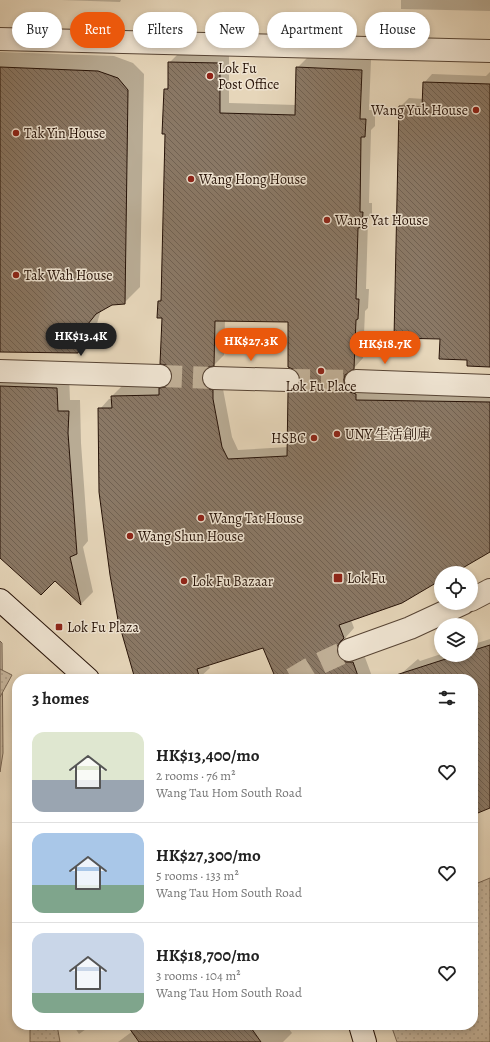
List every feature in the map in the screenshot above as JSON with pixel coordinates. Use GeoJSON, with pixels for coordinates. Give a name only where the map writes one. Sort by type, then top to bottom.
{"type":"FeatureCollection","features":[{"type":"Feature","properties":{"kind":"street"},"geometry":{"type":"LineString","coordinates":[[0,39],[490,51]]}},
{"type":"Feature","properties":{"kind":"street"},"geometry":{"type":"LineString","coordinates":[[0,372],[160,376]]}},
{"type":"Feature","properties":{"kind":"street"},"geometry":{"type":"LineString","coordinates":[[214,378],[288,380]]}},
{"type":"Feature","properties":{"kind":"street"},"geometry":{"type":"LineString","coordinates":[[356,381],[490,386]]}},
{"type":"Feature","properties":{"kind":"street"},"geometry":{"type":"LineString","coordinates":[[478,596],[490,590]]}},
{"type":"Feature","properties":{"kind":"street"},"geometry":{"type":"LineString","coordinates":[[0,600],[82,674]]}},
{"type":"Feature","properties":{"kind":"street"},"geometry":{"type":"LineString","coordinates":[[349,650],[410,628],[449,610]]}},
{"type":"Feature","properties":{"kind":"street"},"geometry":{"type":"LineString","coordinates":[[361,1030],[365,1042]]}},
{"type":"Feature","properties":{"kind":"green space"},"geometry":{"type":"Polygon","coordinates":[[[0,641],[2,643],[3,753],[0,772],[0,641]]]}},
{"type":"Feature","properties":{"kind":"green space"},"geometry":{"type":"Polygon","coordinates":[[[0,669],[12,675],[0,697],[0,669]]]}},
{"type":"Feature","properties":{"kind":"green space"},"geometry":{"type":"Polygon","coordinates":[[[490,878],[490,1042],[397,1042],[393,1030],[478,1030],[478,883],[490,878]]]}},
{"type":"Feature","properties":{"kind":"green space"},"geometry":{"type":"Polygon","coordinates":[[[30,1030],[58,1030],[60,1042],[30,1042],[30,1030]]]}},
{"type":"Feature","properties":{"kind":"building","name":"Lok Fu Place"},"geometry":{"type":"Polygon","coordinates":[[[168,62],[220,63],[220,113],[295,115],[296,67],[362,70],[360,119],[366,119],[365,137],[361,137],[360,212],[363,212],[362,227],[358,228],[356,299],[359,299],[358,319],[356,320],[354,369],[345,375],[345,386],[350,392],[356,394],[356,400],[490,402],[490,552],[466,566],[434,566],[434,584],[402,603],[339,625],[344,638],[337,647],[337,655],[346,662],[353,662],[357,674],[274,674],[263,648],[197,669],[198,674],[134,674],[118,620],[110,575],[99,492],[98,408],[112,408],[111,396],[159,395],[159,388],[166,387],[171,382],[171,370],[166,365],[160,364],[162,318],[157,318],[158,301],[161,301],[165,134],[162,134],[164,89],[168,89],[168,62]],[[215,321],[214,366],[208,367],[204,371],[202,378],[203,384],[207,388],[213,390],[213,399],[222,447],[228,459],[287,456],[288,392],[294,391],[298,387],[300,380],[299,374],[295,370],[288,367],[288,322],[215,321]]]}},
{"type":"Feature","properties":{"kind":"building"},"geometry":{"type":"Polygon","coordinates":[[[0,67],[98,71],[118,78],[128,90],[125,304],[112,305],[96,314],[84,329],[78,353],[0,352],[0,67]]]}},
{"type":"Feature","properties":{"kind":"building"},"geometry":{"type":"Polygon","coordinates":[[[423,82],[490,84],[490,367],[467,366],[467,360],[439,359],[440,339],[394,338],[399,106],[422,107],[423,82]]]}},
{"type":"Feature","properties":{"kind":"building"},"geometry":{"type":"Polygon","coordinates":[[[0,386],[57,388],[58,411],[69,411],[68,433],[77,554],[70,557],[81,605],[55,581],[41,595],[0,558],[0,386]]]}},
{"type":"Feature","properties":{"kind":"building"},"geometry":{"type":"Polygon","coordinates":[[[490,645],[490,808],[478,813],[478,674],[399,674],[436,662],[478,662],[478,649],[490,645]]]}},
{"type":"Feature","properties":{"kind":"building"},"geometry":{"type":"Polygon","coordinates":[[[131,1030],[253,1030],[261,1042],[139,1042],[131,1030]]]}},
{"type":"Feature","properties":{"kind":"tunnel"},"geometry":{"type":"LineString","coordinates":[[160,376],[214,378]]}},
{"type":"Feature","properties":{"kind":"tunnel"},"geometry":{"type":"LineString","coordinates":[[288,380],[356,381]]}},
{"type":"Feature","properties":{"kind":"tunnel"},"geometry":{"type":"LineString","coordinates":[[300,674],[349,650]]}},
{"type":"Feature","properties":{"kind":"place","name":"Lok Fu Post Office"},"geometry":{"type":"Point","coordinates":[210,76]}},
{"type":"Feature","properties":{"kind":"place","name":"Wang Yuk House"},"geometry":{"type":"Point","coordinates":[476,110]}},
{"type":"Feature","properties":{"kind":"place","name":"Tak Yin House"},"geometry":{"type":"Point","coordinates":[16,133]}},
{"type":"Feature","properties":{"kind":"place","name":"Wang Hong House"},"geometry":{"type":"Point","coordinates":[191,179]}},
{"type":"Feature","properties":{"kind":"place","name":"Wang Yat House"},"geometry":{"type":"Point","coordinates":[327,220]}},
{"type":"Feature","properties":{"kind":"place","name":"Tak Wah House"},"geometry":{"type":"Point","coordinates":[16,275]}},
{"type":"Feature","properties":{"kind":"place","name":"Lok Fu Place"},"geometry":{"type":"Point","coordinates":[321,371]}},
{"type":"Feature","properties":{"kind":"place","name":"UNY 生活創庫"},"geometry":{"type":"Point","coordinates":[337,434]}},
{"type":"Feature","properties":{"kind":"place","name":"HSBC"},"geometry":{"type":"Point","coordinates":[314,438]}},
{"type":"Feature","properties":{"kind":"place","name":"Wang Tat House"},"geometry":{"type":"Point","coordinates":[201,518]}},
{"type":"Feature","properties":{"kind":"place","name":"Wang Shun House"},"geometry":{"type":"Point","coordinates":[130,536]}},
{"type":"Feature","properties":{"kind":"place","name":"Lok Fu"},"geometry":{"type":"Point","coordinates":[338,578]}},
{"type":"Feature","properties":{"kind":"place","name":"Lok Fu Bazaar"},"geometry":{"type":"Point","coordinates":[184,581]}},
{"type":"Feature","properties":{"kind":"place","name":"Lok Fu Plaza"},"geometry":{"type":"Point","coordinates":[59,627]}}]}
